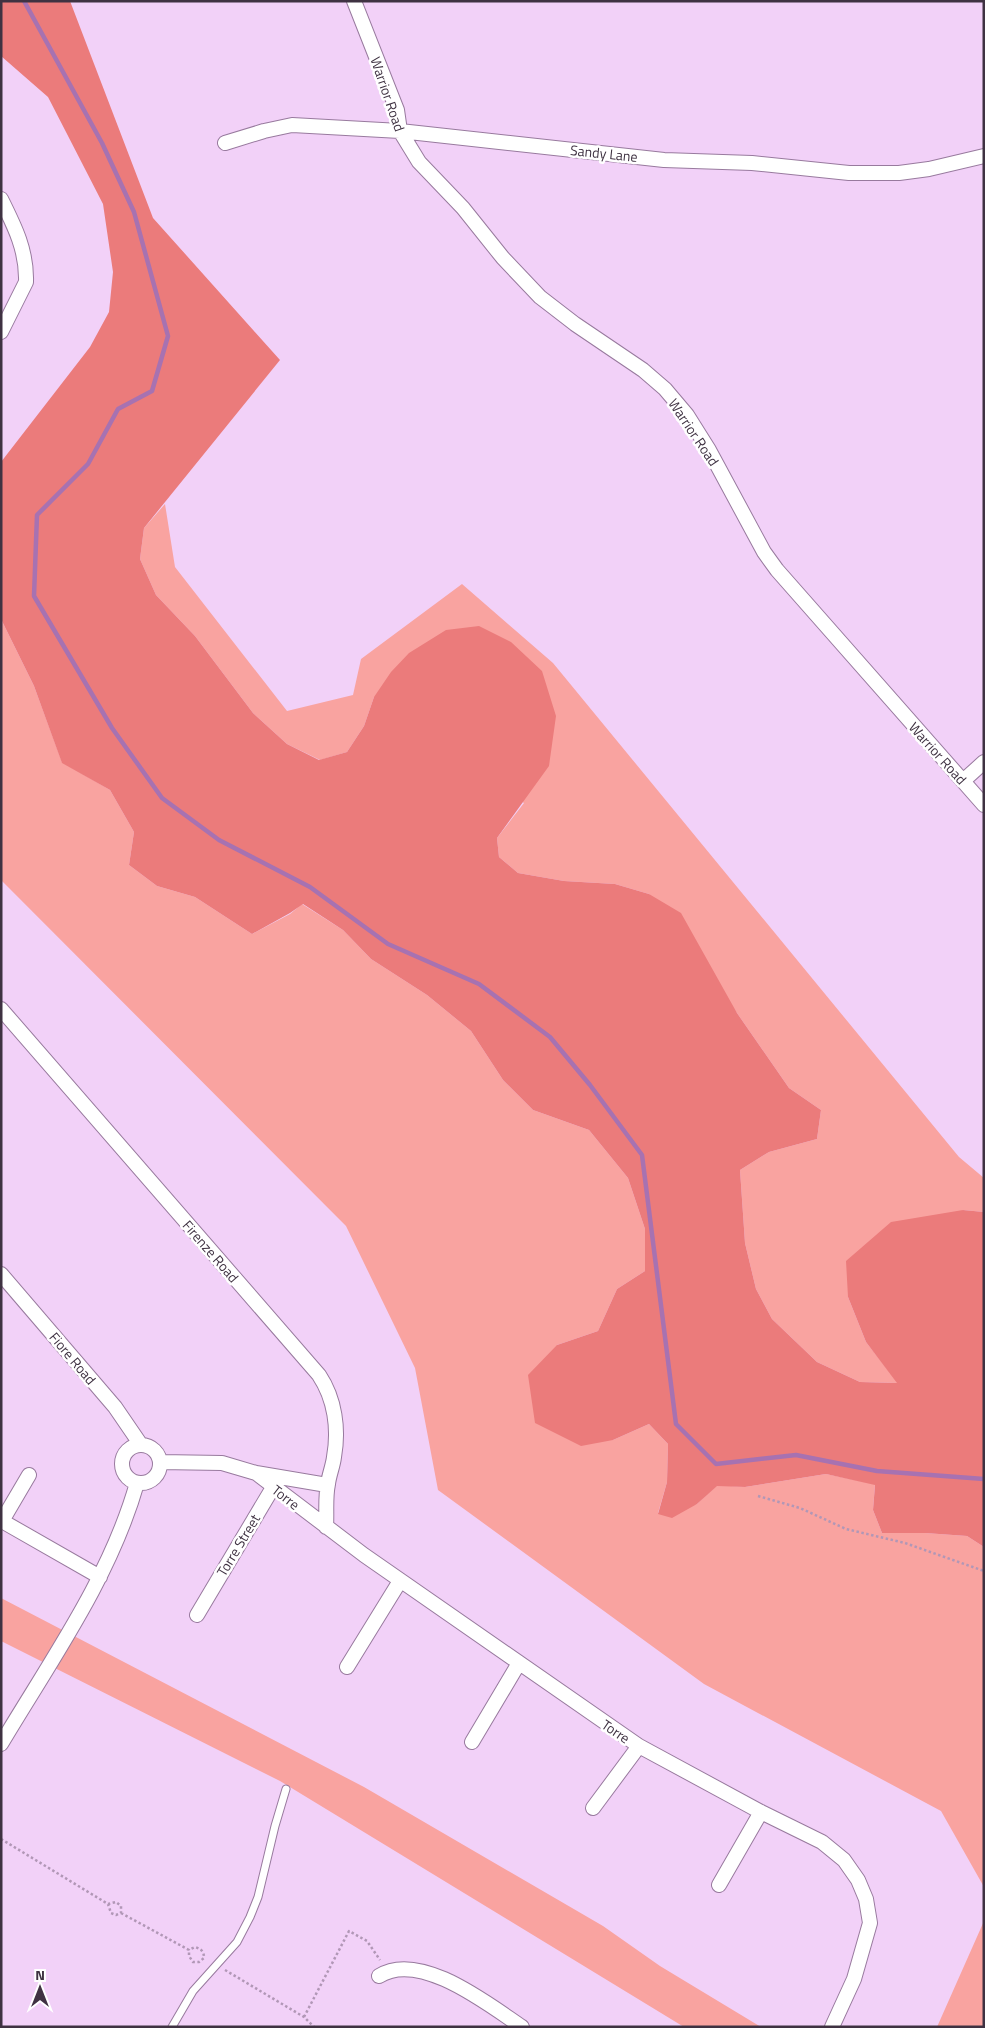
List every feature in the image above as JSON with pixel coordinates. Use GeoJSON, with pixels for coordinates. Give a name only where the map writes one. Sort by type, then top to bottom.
{"type":"FeatureCollection","features":[{"type":"Feature","properties":{"kind":"street","name":"Warrior Road"},"geometry":{"type":"LineString","coordinates":[[354,1],[397,110],[400,131],[419,162],[463,208],[525,283],[554,309],[643,370],[665,389],[709,450],[764,552],[777,570],[984,804]]}},
{"type":"Feature","properties":{"kind":"street","name":"Sandy Lane"},"geometry":{"type":"LineString","coordinates":[[225,143],[292,125],[400,131],[664,160],[752,163],[849,173],[899,173],[929,169],[984,156]]}},
{"type":"Feature","properties":{"kind":"street"},"geometry":{"type":"LineString","coordinates":[[1,200],[21,239],[27,274],[26,282],[1,332]]}},
{"type":"Feature","properties":{"kind":"street"},"geometry":{"type":"LineString","coordinates":[[963,781],[984,762]]}},
{"type":"Feature","properties":{"kind":"street","name":"Firenze Road"},"geometry":{"type":"LineString","coordinates":[[1,1009],[319,1374],[328,1388],[335,1415],[334,1456],[327,1485],[326,1527]]}},
{"type":"Feature","properties":{"kind":"street","name":"Fiore Road"},"geometry":{"type":"LineString","coordinates":[[1,1274],[109,1401],[141,1445],[152,1448],[159,1456],[160,1462]]}},
{"type":"Feature","properties":{"kind":"street"},"geometry":{"type":"LineString","coordinates":[[141,1445],[133,1446],[126,1451],[122,1458],[121,1466],[124,1474],[130,1480],[137,1484],[144,1484],[158,1473],[160,1462]]}},
{"type":"Feature","properties":{"kind":"street","name":"Torre"},"geometry":{"type":"LineString","coordinates":[[160,1462],[210,1461],[236,1466],[276,1481],[327,1485]]}},
{"type":"Feature","properties":{"kind":"street"},"geometry":{"type":"LineString","coordinates":[[29,1475],[2,1521],[100,1577]]}},
{"type":"Feature","properties":{"kind":"street","name":"Torre"},"geometry":{"type":"LineString","coordinates":[[276,1481],[326,1527],[400,1581],[639,1746],[761,1812],[822,1842],[835,1851],[850,1867],[866,1899],[870,1918],[869,1932],[854,1979],[832,2027]]}},
{"type":"Feature","properties":{"kind":"street","name":"Torre Street"},"geometry":{"type":"LineString","coordinates":[[197,1615],[276,1481]]}},
{"type":"Feature","properties":{"kind":"street"},"geometry":{"type":"LineString","coordinates":[[1,1744],[100,1577],[130,1508],[137,1484]]}},
{"type":"Feature","properties":{"kind":"street"},"geometry":{"type":"LineString","coordinates":[[347,1667],[400,1581]]}},
{"type":"Feature","properties":{"kind":"street"},"geometry":{"type":"LineString","coordinates":[[472,1742],[519,1663]]}},
{"type":"Feature","properties":{"kind":"street"},"geometry":{"type":"LineString","coordinates":[[593,1808],[639,1746]]}},
{"type":"Feature","properties":{"kind":"street"},"geometry":{"type":"LineString","coordinates":[[719,1885],[761,1812]]}},
{"type":"Feature","properties":{"kind":"street"},"geometry":{"type":"LineString","coordinates":[[383,1973],[411,1970],[448,1979],[522,2027]]}},
{"type":"Feature","properties":{"kind":"lane"},"geometry":{"type":"LineString","coordinates":[[172,2027],[193,1992],[237,1942],[258,1897],[286,1789]]}},
{"type":"Feature","properties":{"kind":"path"},"geometry":{"type":"LineString","coordinates":[[758,1496],[800,1508],[846,1529],[905,1543],[984,1571]]}},
{"type":"Feature","properties":{"kind":"path"},"geometry":{"type":"LineString","coordinates":[[1,1839],[108,1904],[111,1913],[116,1915],[121,1913],[189,1950]]}},
{"type":"Feature","properties":{"kind":"path"},"geometry":{"type":"LineString","coordinates":[[108,1904],[116,1902],[121,1906],[121,1913]]}},
{"type":"Feature","properties":{"kind":"path"},"geometry":{"type":"LineString","coordinates":[[304,2018],[349,1931],[367,1941],[383,1973]]}},
{"type":"Feature","properties":{"kind":"path"},"geometry":{"type":"LineString","coordinates":[[189,1950],[195,1947],[200,1948],[204,1958],[304,2018],[314,2027]]}},
{"type":"Feature","properties":{"kind":"path"},"geometry":{"type":"LineString","coordinates":[[189,1950],[189,1956],[193,1962],[199,1962],[204,1958]]}},
{"type":"Feature","properties":{"kind":"shaded area"},"geometry":{"type":"Polygon","coordinates":[[[1,1],[70,1],[153,218],[280,360],[144,528],[140,559],[156,595],[195,636],[253,713],[287,744],[319,760],[347,752],[364,726],[374,697],[391,672],[409,653],[446,630],[479,626],[511,642],[542,671],[556,716],[549,766],[497,838],[499,857],[518,873],[564,881],[615,884],[649,894],[681,913],[737,1013],[789,1088],[821,1110],[817,1139],[769,1152],[740,1170],[745,1243],[756,1289],[772,1319],[817,1362],[860,1382],[897,1383],[866,1342],[848,1297],[846,1261],[891,1222],[963,1210],[984,1212],[984,1547],[967,1536],[925,1533],[882,1533],[873,1510],[875,1485],[826,1474],[745,1487],[717,1486],[697,1504],[672,1518],[658,1514],[667,1482],[668,1444],[649,1424],[613,1440],[581,1446],[535,1423],[528,1375],[557,1345],[598,1331],[617,1289],[645,1271],[645,1229],[628,1178],[589,1130],[533,1110],[503,1080],[471,1031],[427,995],[371,959],[343,930],[303,904],[252,934],[195,897],[157,886],[129,865],[134,832],[110,790],[62,763],[34,686],[1,619],[1,462],[90,347],[109,312],[113,272],[103,204],[48,97],[1,56],[1,1]]]}},
{"type":"Feature","properties":{"kind":"shaded area"},"geometry":{"type":"Polygon","coordinates":[[[165,504],[175,567],[287,711],[353,695],[361,659],[462,584],[553,663],[959,1157],[984,1178],[984,1212],[963,1210],[848,1297],[866,1342],[898,1383],[860,1382],[817,1362],[772,1319],[756,1289],[745,1243],[740,1170],[769,1152],[817,1139],[821,1110],[789,1088],[737,1013],[649,894],[615,884],[564,881],[518,873],[499,857],[497,838],[524,803],[374,697],[364,726],[347,752],[320,760],[287,744],[253,713],[195,636],[156,595],[140,559],[144,528],[165,504]]]}},
{"type":"Feature","properties":{"kind":"shaded area"},"geometry":{"type":"Polygon","coordinates":[[[1,619],[34,686],[62,762],[110,790],[134,832],[129,865],[157,886],[195,897],[252,934],[290,914],[302,904],[343,930],[371,959],[427,995],[471,1031],[503,1080],[533,1110],[589,1130],[628,1178],[645,1229],[645,1271],[617,1289],[598,1331],[557,1345],[613,1440],[649,1424],[668,1444],[667,1482],[658,1513],[697,1504],[717,1485],[745,1487],[826,1474],[875,1484],[873,1510],[882,1533],[925,1533],[967,1536],[984,1547],[984,1887],[941,1811],[704,1684],[438,1490],[415,1368],[346,1226],[1,880],[1,619]]]}},
{"type":"Feature","properties":{"kind":"shaded area"},"geometry":{"type":"Polygon","coordinates":[[[1,1598],[364,1787],[603,1926],[660,1966],[761,2027],[684,2027],[280,1781],[1,1641],[1,1598]]]}},
{"type":"Feature","properties":{"kind":"shaded area"},"geometry":{"type":"Polygon","coordinates":[[[984,1921],[984,2027],[937,2027],[984,1921]]]}},
{"type":"Feature","properties":{"kind":"waterway"},"geometry":{"type":"LineString","coordinates":[[24,1],[102,143],[134,212],[168,336],[152,391],[118,409],[88,464],[37,515],[34,596],[112,728],[162,798],[219,840],[310,887],[388,944],[479,984],[550,1037],[590,1085],[642,1155],[676,1424],[716,1464],[796,1455],[877,1471],[984,1479]]}}]}
